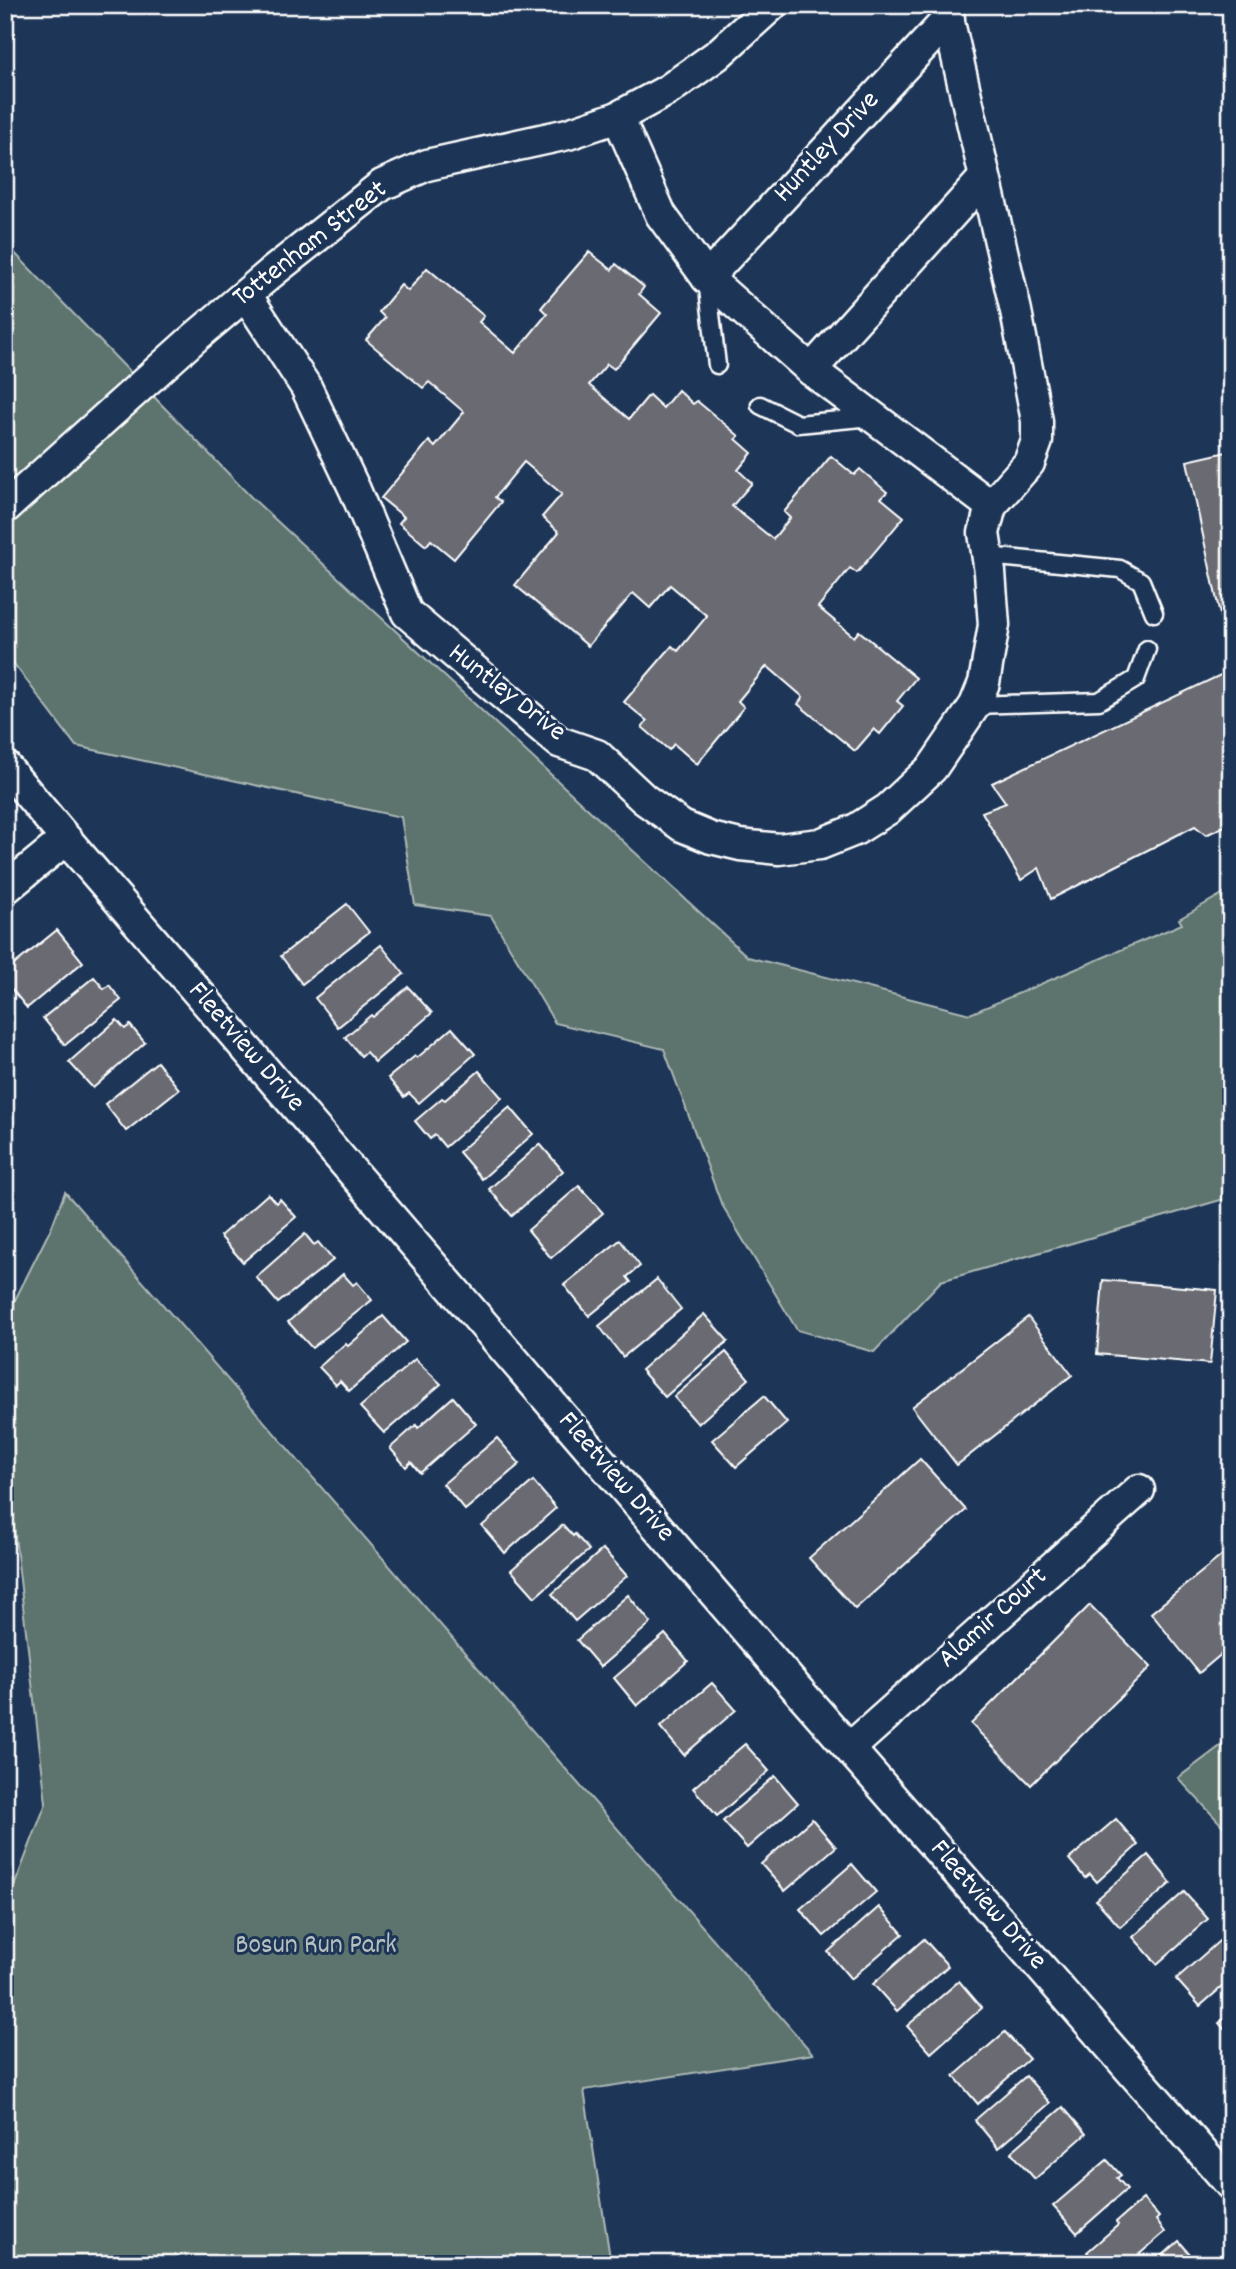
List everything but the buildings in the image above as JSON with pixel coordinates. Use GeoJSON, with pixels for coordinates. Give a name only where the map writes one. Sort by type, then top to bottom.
{"type":"FeatureCollection","features":[{"type":"Feature","properties":{"kind":"street","name":"Tottenham Street"},"geometry":{"type":"LineString","coordinates":[[5,509],[246,295],[382,185],[447,159],[568,134],[618,117],[668,90],[717,55],[772,5]]}},
{"type":"Feature","properties":{"kind":"street","name":"Huntley Drive"},"geometry":{"type":"LineString","coordinates":[[246,295],[306,387],[355,490],[407,613],[559,742],[597,755],[644,799],[682,826],[711,838],[740,845],[779,849],[820,844],[855,830],[888,809],[932,768],[975,705],[984,683],[994,625],[984,533],[991,506],[1029,463],[1035,451],[1038,432],[1016,311],[947,12]]}},
{"type":"Feature","properties":{"kind":"street","name":"Huntley Drive"},"geometry":{"type":"LineString","coordinates":[[707,278],[947,12]]}},
{"type":"Feature","properties":{"kind":"street"},"geometry":{"type":"LineString","coordinates":[[618,117],[661,215],[707,278],[811,370],[991,506]]}},
{"type":"Feature","properties":{"kind":"street"},"geometry":{"type":"LineString","coordinates":[[811,370],[984,177]]}},
{"type":"Feature","properties":{"kind":"street","name":"Fleetview Drive"},"geometry":{"type":"LineString","coordinates":[[5,766],[850,1748],[1231,2185]]}},
{"type":"Feature","properties":{"kind":"street"},"geometry":{"type":"LineString","coordinates":[[5,889],[66,839]]}},
{"type":"Feature","properties":{"kind":"street","name":"Alamir Court"},"geometry":{"type":"LineString","coordinates":[[850,1748],[1139,1490]]}},
{"type":"Feature","properties":{"kind":"lane"},"geometry":{"type":"LineString","coordinates":[[707,278],[717,365]]}},
{"type":"Feature","properties":{"kind":"lane"},"geometry":{"type":"LineString","coordinates":[[760,405],[798,424],[873,417]]}},
{"type":"Feature","properties":{"kind":"lane"},"geometry":{"type":"LineString","coordinates":[[987,556],[1121,569],[1142,581],[1154,613]]}},
{"type":"Feature","properties":{"kind":"lane"},"geometry":{"type":"LineString","coordinates":[[975,705],[1100,701],[1136,679],[1147,649]]}},
{"type":"Feature","properties":{"kind":"green space"},"geometry":{"type":"Polygon","coordinates":[[[5,243],[252,498],[748,957],[970,1014],[1182,924],[1179,919],[1231,889],[1231,1197],[941,1281],[874,1352],[797,1330],[721,1203],[664,1049],[555,1023],[491,916],[415,905],[401,817],[76,746],[5,652],[5,243]]]}},
{"type":"Feature","properties":{"kind":"green space","name":"Bosun Run Park"},"geometry":{"type":"Polygon","coordinates":[[[65,1192],[813,2054],[584,2090],[611,2264],[5,2264],[5,1910],[46,1803],[5,1451],[5,1320],[52,1226],[65,1192]]]}},
{"type":"Feature","properties":{"kind":"green space"},"geometry":{"type":"Polygon","coordinates":[[[1231,1738],[1231,1835],[1178,1778],[1231,1738]]]}}]}
